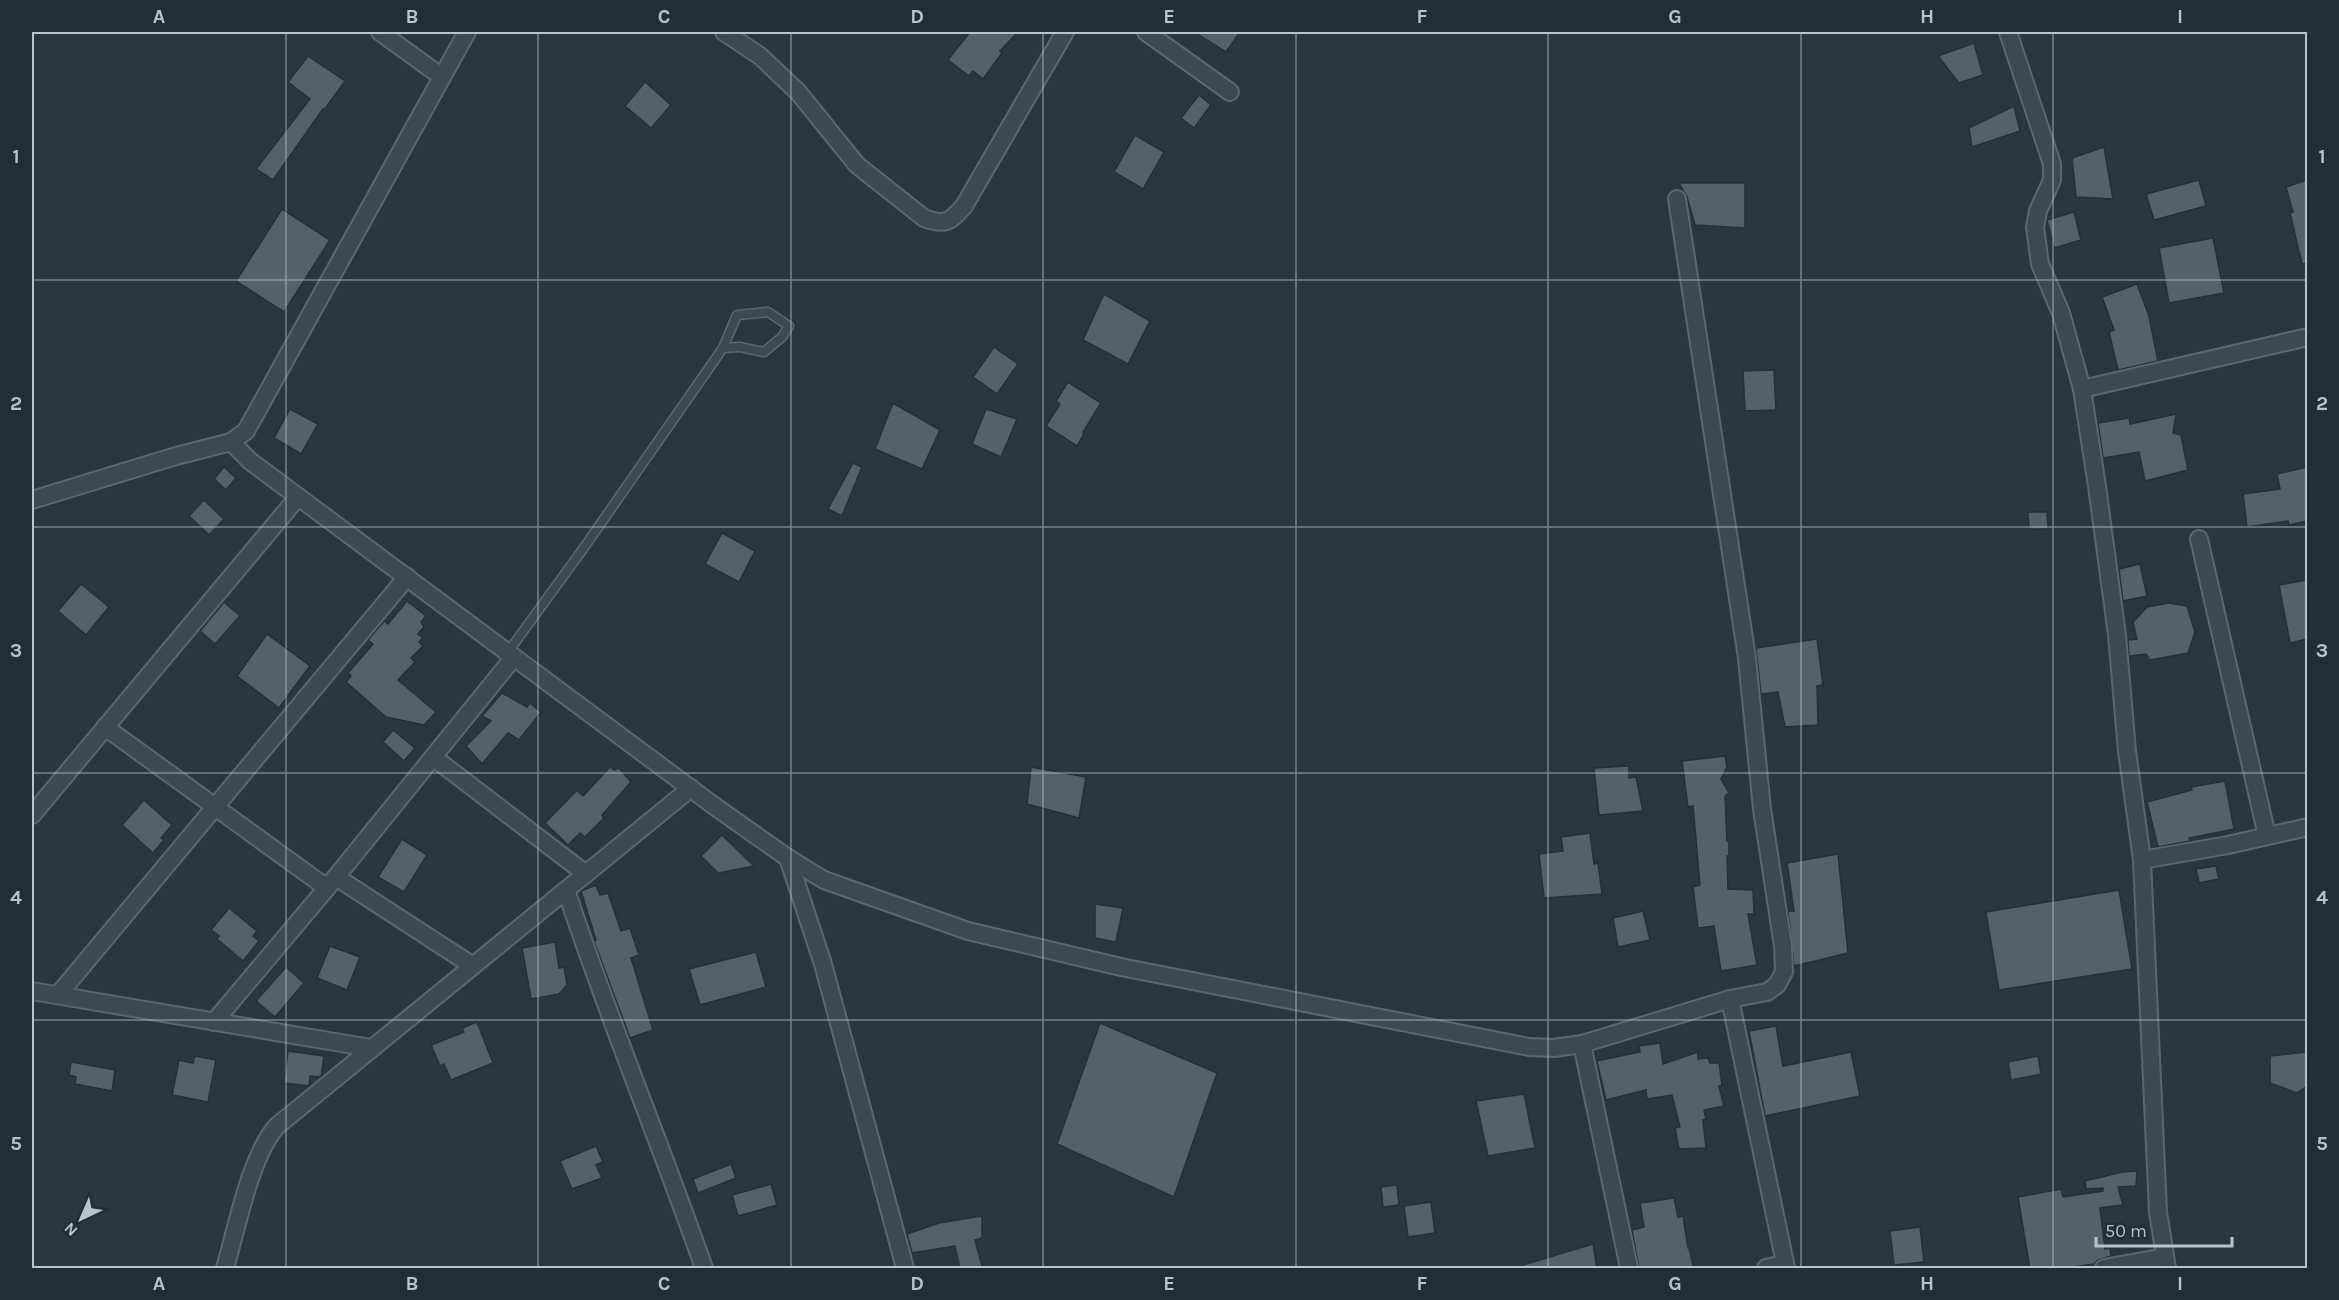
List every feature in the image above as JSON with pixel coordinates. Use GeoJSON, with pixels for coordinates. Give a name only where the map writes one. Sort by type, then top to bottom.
{"type":"FeatureCollection","features":[{"type":"Feature","properties":{"kind":"street"},"geometry":{"type":"LineString","coordinates":[[380,32],[442,77]]}},
{"type":"Feature","properties":{"kind":"street"},"geometry":{"type":"LineString","coordinates":[[32,500],[176,456],[231,442],[246,431],[467,32]]}},
{"type":"Feature","properties":{"kind":"street"},"geometry":{"type":"LineString","coordinates":[[724,32],[760,56],[798,92],[856,165],[924,218],[937,223],[951,220],[964,206],[1065,32]]}},
{"type":"Feature","properties":{"kind":"street"},"geometry":{"type":"LineString","coordinates":[[1146,32],[1230,92]]}},
{"type":"Feature","properties":{"kind":"street"},"geometry":{"type":"LineString","coordinates":[[2008,32],[2052,164],[2052,180],[2038,211],[2035,227],[2040,264],[2061,313],[2082,389],[2117,635],[2127,751],[2142,860],[2158,1212],[2166,1263],[2104,1269]]}},
{"type":"Feature","properties":{"kind":"street"},"geometry":{"type":"LineString","coordinates":[[231,442],[250,461],[691,788],[788,858],[824,880],[957,927],[1099,962],[1529,1047],[1554,1048],[1582,1044],[1730,999],[1767,992],[1777,985],[1784,972],[1783,946],[1762,809],[1747,658],[1677,199]]}},
{"type":"Feature","properties":{"kind":"street"},"geometry":{"type":"LineString","coordinates":[[2082,389],[2307,337]]}},
{"type":"Feature","properties":{"kind":"street"},"geometry":{"type":"LineString","coordinates":[[32,815],[298,497]]}},
{"type":"Feature","properties":{"kind":"street"},"geometry":{"type":"LineString","coordinates":[[2199,539],[2267,836]]}},
{"type":"Feature","properties":{"kind":"street"},"geometry":{"type":"LineString","coordinates":[[58,995],[407,577]]}},
{"type":"Feature","properties":{"kind":"street"},"geometry":{"type":"LineString","coordinates":[[214,1022],[332,883],[433,757],[511,654]]}},
{"type":"Feature","properties":{"kind":"street"},"geometry":{"type":"LineString","coordinates":[[105,727],[215,806],[332,883],[473,966]]}},
{"type":"Feature","properties":{"kind":"street"},"geometry":{"type":"LineString","coordinates":[[433,757],[586,874]]}},
{"type":"Feature","properties":{"kind":"street"},"geometry":{"type":"LineString","coordinates":[[225,1269],[257,1160],[266,1138],[277,1126],[691,788]]}},
{"type":"Feature","properties":{"kind":"street"},"geometry":{"type":"LineString","coordinates":[[2142,860],[2307,827]]}},
{"type":"Feature","properties":{"kind":"street"},"geometry":{"type":"LineString","coordinates":[[788,858],[826,975],[905,1269]]}},
{"type":"Feature","properties":{"kind":"street"},"geometry":{"type":"LineString","coordinates":[[566,890],[596,978],[680,1199],[704,1269]]}},
{"type":"Feature","properties":{"kind":"street"},"geometry":{"type":"LineString","coordinates":[[32,991],[371,1048]]}},
{"type":"Feature","properties":{"kind":"street"},"geometry":{"type":"LineString","coordinates":[[1730,999],[1785,1266],[1766,1269]]}},
{"type":"Feature","properties":{"kind":"street"},"geometry":{"type":"LineString","coordinates":[[1582,1044],[1629,1269]]}},
{"type":"Feature","properties":{"kind":"lane"},"geometry":{"type":"LineString","coordinates":[[511,654],[723,348],[737,315],[768,312],[789,326],[782,337],[764,352],[740,347],[723,348]]}},
{"type":"Feature","properties":{"kind":"building"},"geometry":{"type":"Polygon","coordinates":[[[970,32],[1018,32],[1000,51],[1002,53],[983,79],[973,71],[969,76],[948,60],[970,32]]]}},
{"type":"Feature","properties":{"kind":"building"},"geometry":{"type":"Polygon","coordinates":[[[1194,32],[1240,32],[1226,52],[1194,32]]]}},
{"type":"Feature","properties":{"kind":"building"},"geometry":{"type":"Polygon","coordinates":[[[1974,43],[1983,75],[1959,83],[1938,56],[1974,43]]]}},
{"type":"Feature","properties":{"kind":"building"},"geometry":{"type":"Polygon","coordinates":[[[308,56],[345,81],[273,180],[256,169],[310,99],[288,82],[308,56]]]}},
{"type":"Feature","properties":{"kind":"building"},"geometry":{"type":"Polygon","coordinates":[[[645,82],[671,105],[651,128],[625,106],[645,82]]]}},
{"type":"Feature","properties":{"kind":"building"},"geometry":{"type":"Polygon","coordinates":[[[1199,95],[1211,105],[1194,128],[1181,118],[1199,95]]]}},
{"type":"Feature","properties":{"kind":"building"},"geometry":{"type":"Polygon","coordinates":[[[2014,106],[2020,131],[1972,147],[1969,128],[2014,106]]]}},
{"type":"Feature","properties":{"kind":"building"},"geometry":{"type":"Polygon","coordinates":[[[1135,135],[1164,152],[1143,189],[1114,172],[1135,135]]]}},
{"type":"Feature","properties":{"kind":"building"},"geometry":{"type":"Polygon","coordinates":[[[2104,147],[2113,199],[2076,197],[2072,158],[2104,147]]]}},
{"type":"Feature","properties":{"kind":"building"},"geometry":{"type":"Polygon","coordinates":[[[2199,180],[2206,206],[2154,220],[2146,194],[2199,180]]]}},
{"type":"Feature","properties":{"kind":"building"},"geometry":{"type":"Polygon","coordinates":[[[2307,180],[2307,263],[2302,264],[2286,187],[2307,180]]]}},
{"type":"Feature","properties":{"kind":"building"},"geometry":{"type":"Polygon","coordinates":[[[1679,183],[1745,183],[1745,228],[1695,225],[1687,197],[1679,183]]]}},
{"type":"Feature","properties":{"kind":"building"},"geometry":{"type":"Polygon","coordinates":[[[282,209],[330,240],[284,312],[236,281],[282,209]]]}},
{"type":"Feature","properties":{"kind":"building"},"geometry":{"type":"Polygon","coordinates":[[[2074,212],[2081,240],[2054,248],[2047,220],[2074,212]]]}},
{"type":"Feature","properties":{"kind":"building"},"geometry":{"type":"Polygon","coordinates":[[[2213,238],[2224,293],[2169,303],[2159,248],[2213,238]]]}},
{"type":"Feature","properties":{"kind":"building"},"geometry":{"type":"Polygon","coordinates":[[[2137,284],[2149,316],[2158,361],[2118,370],[2109,332],[2114,330],[2102,297],[2137,284]]]}},
{"type":"Feature","properties":{"kind":"building"},"geometry":{"type":"Polygon","coordinates":[[[1104,294],[1150,321],[1128,364],[1083,340],[1104,294]]]}},
{"type":"Feature","properties":{"kind":"building"},"geometry":{"type":"Polygon","coordinates":[[[994,347],[1018,364],[997,394],[973,377],[994,347]]]}},
{"type":"Feature","properties":{"kind":"building"},"geometry":{"type":"Polygon","coordinates":[[[1774,370],[1776,410],[1745,411],[1743,371],[1774,370]]]}},
{"type":"Feature","properties":{"kind":"building"},"geometry":{"type":"Polygon","coordinates":[[[1068,382],[1101,403],[1077,446],[1046,426],[1060,404],[1056,401],[1068,382]]]}},
{"type":"Feature","properties":{"kind":"building"},"geometry":{"type":"Polygon","coordinates":[[[893,403],[940,430],[922,469],[875,449],[893,403]]]}},
{"type":"Feature","properties":{"kind":"building"},"geometry":{"type":"Polygon","coordinates":[[[290,409],[318,424],[301,454],[274,438],[290,409]]]}},
{"type":"Feature","properties":{"kind":"building"},"geometry":{"type":"Polygon","coordinates":[[[986,409],[1017,419],[1001,457],[972,444],[986,409]]]}},
{"type":"Feature","properties":{"kind":"building"},"geometry":{"type":"Polygon","coordinates":[[[2176,414],[2173,433],[2181,435],[2188,470],[2145,481],[2139,452],[2103,458],[2098,423],[2129,418],[2130,424],[2176,414]]]}},
{"type":"Feature","properties":{"kind":"building"},"geometry":{"type":"Polygon","coordinates":[[[853,463],[862,467],[842,516],[828,509],[853,463]]]}},
{"type":"Feature","properties":{"kind":"building"},"geometry":{"type":"Polygon","coordinates":[[[224,467],[236,478],[226,490],[214,479],[224,467]]]}},
{"type":"Feature","properties":{"kind":"building"},"geometry":{"type":"Polygon","coordinates":[[[2307,467],[2307,521],[2289,525],[2288,521],[2247,527],[2243,494],[2280,489],[2277,474],[2307,467]]]}},
{"type":"Feature","properties":{"kind":"building"},"geometry":{"type":"Polygon","coordinates":[[[204,500],[224,519],[209,535],[189,516],[204,500]]]}},
{"type":"Feature","properties":{"kind":"building"},"geometry":{"type":"Polygon","coordinates":[[[2028,512],[2047,512],[2048,529],[2029,529],[2028,512]]]}},
{"type":"Feature","properties":{"kind":"building"},"geometry":{"type":"Polygon","coordinates":[[[722,533],[755,551],[739,582],[705,564],[722,533]]]}},
{"type":"Feature","properties":{"kind":"building"},"geometry":{"type":"Polygon","coordinates":[[[2140,564],[2147,596],[2123,601],[2119,569],[2140,564]]]}},
{"type":"Feature","properties":{"kind":"building"},"geometry":{"type":"Polygon","coordinates":[[[2307,580],[2307,639],[2290,643],[2279,585],[2307,580]]]}},
{"type":"Feature","properties":{"kind":"building"},"geometry":{"type":"Polygon","coordinates":[[[81,584],[109,607],[86,635],[58,611],[81,584]]]}},
{"type":"Feature","properties":{"kind":"building"},"geometry":{"type":"Polygon","coordinates":[[[407,601],[426,616],[421,622],[424,627],[418,634],[423,638],[419,642],[423,646],[411,658],[415,662],[398,680],[436,712],[424,725],[386,717],[346,682],[351,676],[348,673],[373,644],[368,640],[384,621],[388,624],[407,601]]]}},
{"type":"Feature","properties":{"kind":"building"},"geometry":{"type":"Polygon","coordinates":[[[224,602],[240,616],[215,644],[200,631],[224,602]]]}},
{"type":"Feature","properties":{"kind":"building"},"geometry":{"type":"Polygon","coordinates":[[[2169,603],[2187,606],[2195,632],[2188,653],[2150,660],[2146,654],[2129,656],[2128,640],[2137,639],[2133,622],[2147,607],[2169,603]]]}},
{"type":"Feature","properties":{"kind":"building"},"geometry":{"type":"Polygon","coordinates":[[[267,634],[310,666],[279,708],[237,676],[267,634]]]}},
{"type":"Feature","properties":{"kind":"building"},"geometry":{"type":"Polygon","coordinates":[[[1817,639],[1823,685],[1817,686],[1818,725],[1785,727],[1778,692],[1761,694],[1756,648],[1817,639]]]}},
{"type":"Feature","properties":{"kind":"building"},"geometry":{"type":"Polygon","coordinates":[[[502,693],[527,707],[530,703],[541,712],[519,740],[508,733],[482,764],[466,746],[491,721],[482,716],[502,693]]]}},
{"type":"Feature","properties":{"kind":"building"},"geometry":{"type":"Polygon","coordinates":[[[393,730],[415,748],[404,761],[383,742],[393,730]]]}},
{"type":"Feature","properties":{"kind":"building"},"geometry":{"type":"Polygon","coordinates":[[[1725,756],[1727,767],[1721,779],[1729,793],[1725,796],[1727,841],[1729,841],[1728,889],[1753,890],[1754,914],[1748,914],[1757,965],[1721,971],[1714,926],[1698,928],[1693,887],[1700,885],[1693,806],[1688,807],[1682,761],[1725,756]]]}},
{"type":"Feature","properties":{"kind":"building"},"geometry":{"type":"Polygon","coordinates":[[[1629,766],[1629,778],[1636,777],[1643,811],[1599,815],[1594,768],[1629,766]]]}},
{"type":"Feature","properties":{"kind":"building"},"geometry":{"type":"Polygon","coordinates":[[[610,767],[614,770],[619,768],[631,782],[602,815],[604,818],[585,837],[580,833],[568,845],[545,823],[577,790],[583,796],[610,767]]]}},
{"type":"Feature","properties":{"kind":"building"},"geometry":{"type":"Polygon","coordinates":[[[1031,767],[1086,777],[1079,818],[1027,804],[1031,767]]]}},
{"type":"Feature","properties":{"kind":"building"},"geometry":{"type":"Polygon","coordinates":[[[2225,781],[2234,829],[2158,847],[2147,802],[2192,790],[2191,787],[2225,781]]]}},
{"type":"Feature","properties":{"kind":"building"},"geometry":{"type":"Polygon","coordinates":[[[144,800],[172,825],[161,838],[164,840],[153,853],[122,825],[144,800]]]}},
{"type":"Feature","properties":{"kind":"building"},"geometry":{"type":"Polygon","coordinates":[[[1590,833],[1594,864],[1598,863],[1602,894],[1544,898],[1539,854],[1563,851],[1561,837],[1590,833]]]}},
{"type":"Feature","properties":{"kind":"building"},"geometry":{"type":"Polygon","coordinates":[[[722,835],[754,866],[718,873],[701,856],[722,835]]]}},
{"type":"Feature","properties":{"kind":"building"},"geometry":{"type":"Polygon","coordinates":[[[402,839],[427,855],[404,892],[378,877],[402,839]]]}},
{"type":"Feature","properties":{"kind":"building"},"geometry":{"type":"Polygon","coordinates":[[[1838,854],[1848,953],[1794,966],[1788,911],[1794,911],[1787,863],[1838,854]]]}},
{"type":"Feature","properties":{"kind":"building"},"geometry":{"type":"Polygon","coordinates":[[[2216,866],[2219,879],[2199,883],[2196,869],[2216,866]]]}},
{"type":"Feature","properties":{"kind":"building"},"geometry":{"type":"Polygon","coordinates":[[[596,885],[600,895],[608,893],[621,931],[630,928],[639,955],[631,958],[653,1030],[630,1038],[594,941],[596,940],[581,891],[596,885]]]}},
{"type":"Feature","properties":{"kind":"building"},"geometry":{"type":"Polygon","coordinates":[[[2119,890],[2132,969],[1999,990],[1986,912],[2119,890]]]}},
{"type":"Feature","properties":{"kind":"building"},"geometry":{"type":"Polygon","coordinates":[[[1095,904],[1123,908],[1116,942],[1095,938],[1095,904]]]}},
{"type":"Feature","properties":{"kind":"building"},"geometry":{"type":"Polygon","coordinates":[[[229,908],[257,931],[253,936],[259,941],[243,961],[217,939],[219,936],[211,930],[229,908]]]}},
{"type":"Feature","properties":{"kind":"building"},"geometry":{"type":"Polygon","coordinates":[[[1643,911],[1650,940],[1618,947],[1613,918],[1643,911]]]}},
{"type":"Feature","properties":{"kind":"building"},"geometry":{"type":"Polygon","coordinates":[[[555,942],[559,968],[564,967],[567,985],[559,994],[531,999],[522,948],[555,942]]]}},
{"type":"Feature","properties":{"kind":"building"},"geometry":{"type":"Polygon","coordinates":[[[330,946],[360,957],[347,990],[317,978],[330,946]]]}},
{"type":"Feature","properties":{"kind":"building"},"geometry":{"type":"Polygon","coordinates":[[[756,952],[766,987],[700,1005],[689,969],[756,952]]]}},
{"type":"Feature","properties":{"kind":"building"},"geometry":{"type":"Polygon","coordinates":[[[286,967],[304,983],[275,1017],[256,1001],[286,967]]]}},
{"type":"Feature","properties":{"kind":"building"},"geometry":{"type":"Polygon","coordinates":[[[477,1022],[493,1063],[451,1080],[444,1064],[440,1066],[431,1045],[464,1032],[462,1028],[477,1022]]]}},
{"type":"Feature","properties":{"kind":"building"},"geometry":{"type":"Polygon","coordinates":[[[1100,1023],[1217,1073],[1174,1197],[1057,1144],[1100,1023]]]}},
{"type":"Feature","properties":{"kind":"building"},"geometry":{"type":"Polygon","coordinates":[[[1776,1026],[1783,1066],[1851,1052],[1860,1096],[1765,1116],[1749,1031],[1776,1026]]]}},
{"type":"Feature","properties":{"kind":"building"},"geometry":{"type":"Polygon","coordinates":[[[1660,1043],[1663,1064],[1698,1052],[1698,1059],[1708,1058],[1710,1063],[1719,1063],[1722,1085],[1719,1086],[1724,1106],[1704,1110],[1706,1148],[1679,1149],[1675,1128],[1680,1127],[1672,1095],[1647,1099],[1646,1090],[1606,1100],[1597,1061],[1640,1052],[1639,1046],[1660,1043]]]}},
{"type":"Feature","properties":{"kind":"building"},"geometry":{"type":"Polygon","coordinates":[[[288,1051],[324,1056],[321,1077],[310,1076],[309,1086],[284,1083],[288,1051]]]}},
{"type":"Feature","properties":{"kind":"building"},"geometry":{"type":"Polygon","coordinates":[[[2307,1052],[2307,1086],[2297,1093],[2270,1083],[2270,1056],[2307,1052]]]}},
{"type":"Feature","properties":{"kind":"building"},"geometry":{"type":"Polygon","coordinates":[[[195,1056],[216,1060],[208,1102],[172,1095],[179,1060],[193,1063],[195,1056]]]}},
{"type":"Feature","properties":{"kind":"building"},"geometry":{"type":"Polygon","coordinates":[[[2038,1056],[2041,1074],[2011,1080],[2008,1062],[2038,1056]]]}},
{"type":"Feature","properties":{"kind":"building"},"geometry":{"type":"Polygon","coordinates":[[[71,1062],[115,1070],[112,1091],[75,1084],[76,1077],[69,1075],[71,1062]]]}},
{"type":"Feature","properties":{"kind":"building"},"geometry":{"type":"Polygon","coordinates":[[[1524,1094],[1535,1148],[1488,1156],[1476,1101],[1524,1094]]]}},
{"type":"Feature","properties":{"kind":"building"},"geometry":{"type":"Polygon","coordinates":[[[596,1146],[603,1162],[596,1165],[602,1178],[572,1189],[560,1161],[596,1146]]]}},
{"type":"Feature","properties":{"kind":"building"},"geometry":{"type":"Polygon","coordinates":[[[731,1164],[736,1178],[698,1193],[693,1179],[731,1164]]]}},
{"type":"Feature","properties":{"kind":"building"},"geometry":{"type":"Polygon","coordinates":[[[2137,1171],[2136,1186],[2118,1187],[2123,1205],[2100,1208],[2105,1249],[2110,1248],[2111,1256],[2098,1260],[2094,1264],[2060,1269],[2030,1269],[2018,1197],[2061,1189],[2063,1197],[2103,1191],[2103,1188],[2086,1189],[2085,1181],[2122,1172],[2137,1171]]]}},
{"type":"Feature","properties":{"kind":"building"},"geometry":{"type":"Polygon","coordinates":[[[771,1184],[777,1205],[738,1216],[732,1195],[771,1184]]]}},
{"type":"Feature","properties":{"kind":"building"},"geometry":{"type":"Polygon","coordinates":[[[1397,1185],[1399,1205],[1383,1207],[1381,1187],[1397,1185]]]}},
{"type":"Feature","properties":{"kind":"building"},"geometry":{"type":"Polygon","coordinates":[[[1674,1198],[1678,1217],[1683,1216],[1694,1269],[1639,1269],[1632,1230],[1644,1227],[1640,1203],[1674,1198]]]}},
{"type":"Feature","properties":{"kind":"building"},"geometry":{"type":"Polygon","coordinates":[[[1431,1202],[1435,1233],[1408,1237],[1404,1206],[1431,1202]]]}},
{"type":"Feature","properties":{"kind":"building"},"geometry":{"type":"Polygon","coordinates":[[[982,1216],[982,1238],[975,1240],[983,1269],[960,1269],[955,1246],[912,1253],[907,1234],[939,1223],[982,1216]]]}},
{"type":"Feature","properties":{"kind":"building"},"geometry":{"type":"Polygon","coordinates":[[[1920,1227],[1924,1262],[1894,1265],[1890,1231],[1920,1227]]]}},
{"type":"Feature","properties":{"kind":"building"},"geometry":{"type":"Polygon","coordinates":[[[1593,1244],[1597,1269],[1524,1269],[1523,1265],[1593,1244]]]}}]}
